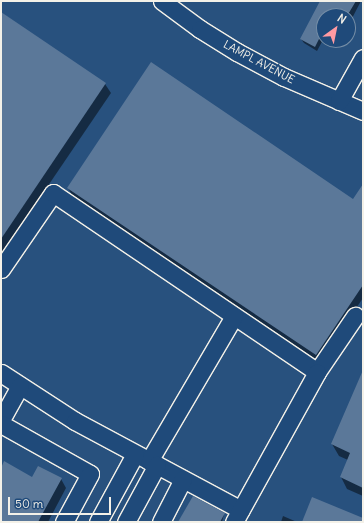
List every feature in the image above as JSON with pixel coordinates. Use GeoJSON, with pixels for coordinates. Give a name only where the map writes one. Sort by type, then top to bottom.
{"type":"FeatureCollection","features":[{"type":"Feature","properties":{"kind":"street","name":"LAMPL AVENUE"},"geometry":{"type":"LineString","coordinates":[[162,1],[200,30],[237,52],[284,77],[363,111]]}},
{"type":"Feature","properties":{"kind":"street"},"geometry":{"type":"LineString","coordinates":[[339,101],[363,58]]}},
{"type":"Feature","properties":{"kind":"street"},"geometry":{"type":"LineString","coordinates":[[1,269],[53,193],[316,372]]}},
{"type":"Feature","properties":{"kind":"street"},"geometry":{"type":"LineString","coordinates":[[98,522],[147,460],[234,316]]}},
{"type":"Feature","properties":{"kind":"street"},"geometry":{"type":"LineString","coordinates":[[1,373],[75,421],[183,479],[238,516],[316,372],[355,316]]}},
{"type":"Feature","properties":{"kind":"street"},"geometry":{"type":"LineString","coordinates":[[1,420],[20,386]]}},
{"type":"Feature","properties":{"kind":"street"},"geometry":{"type":"LineString","coordinates":[[1,424],[90,474],[64,522]]}},
{"type":"Feature","properties":{"kind":"street"},"geometry":{"type":"LineString","coordinates":[[126,522],[147,460]]}},
{"type":"Feature","properties":{"kind":"street"},"geometry":{"type":"LineString","coordinates":[[160,522],[183,479]]}},
{"type":"Feature","properties":{"kind":"building"},"geometry":{"type":"Polygon","coordinates":[[[320,1],[356,1],[352,8],[316,8],[320,1]]]}},
{"type":"Feature","properties":{"kind":"building"},"geometry":{"type":"Polygon","coordinates":[[[316,9],[315,47],[300,39],[316,9]]]}},
{"type":"Feature","properties":{"kind":"building"},"geometry":{"type":"Polygon","coordinates":[[[1,12],[106,83],[1,239],[1,12]]]}},
{"type":"Feature","properties":{"kind":"building"},"geometry":{"type":"Polygon","coordinates":[[[151,62],[353,199],[363,184],[363,285],[316,355],[67,188],[151,62]]]}},
{"type":"Feature","properties":{"kind":"building"},"geometry":{"type":"Polygon","coordinates":[[[363,370],[363,488],[340,477],[350,453],[331,444],[363,370]]]}},
{"type":"Feature","properties":{"kind":"building"},"geometry":{"type":"Polygon","coordinates":[[[4,461],[32,477],[38,466],[62,478],[38,522],[1,522],[1,468],[4,461]]]}},
{"type":"Feature","properties":{"kind":"building"},"geometry":{"type":"Polygon","coordinates":[[[193,496],[225,513],[220,522],[178,522],[193,496]]]}},
{"type":"Feature","properties":{"kind":"building"},"geometry":{"type":"Polygon","coordinates":[[[312,497],[363,518],[363,522],[302,522],[312,497]]]}}]}
